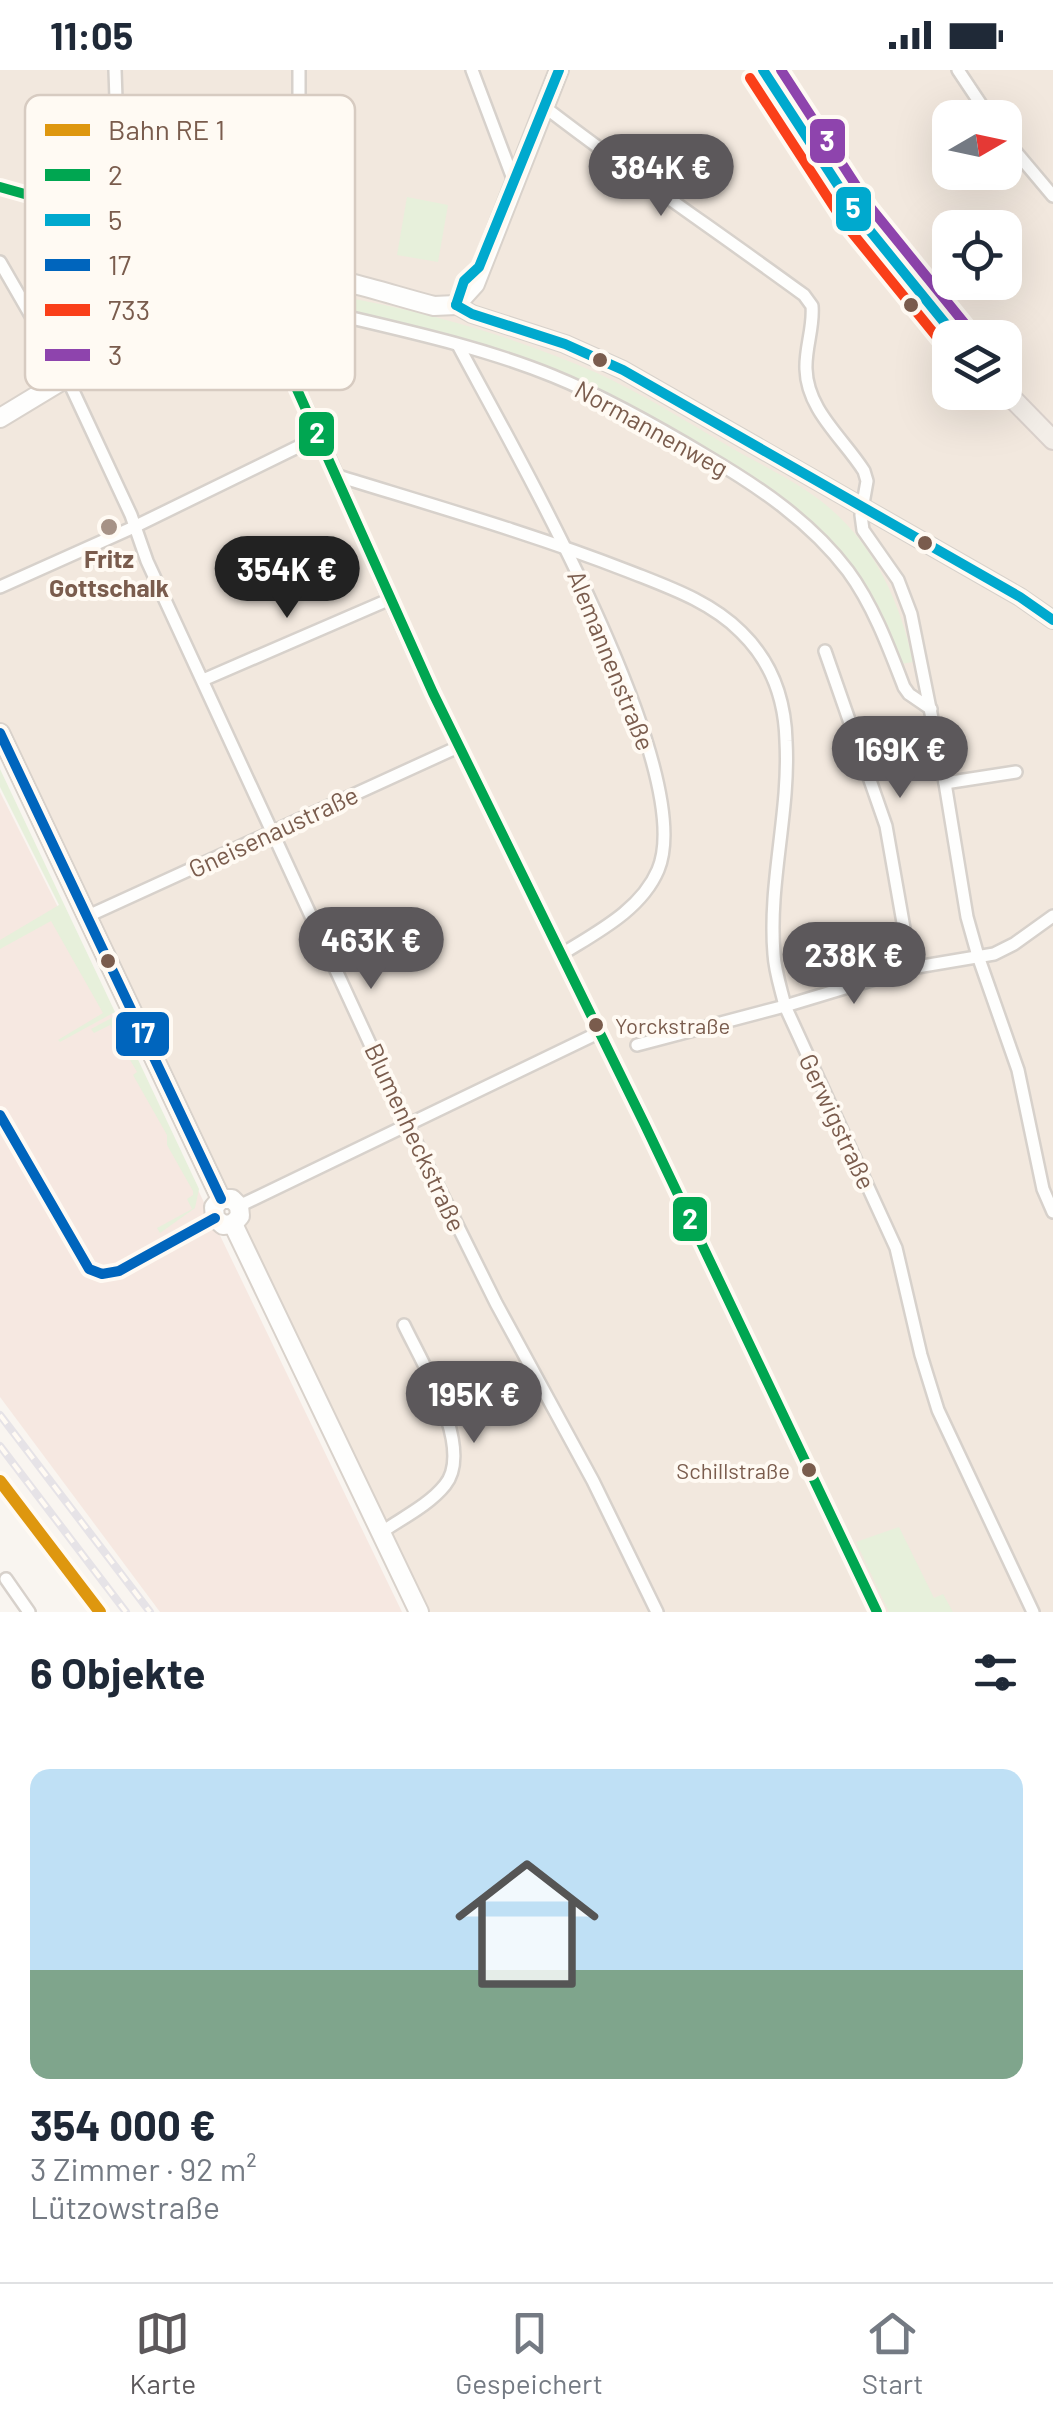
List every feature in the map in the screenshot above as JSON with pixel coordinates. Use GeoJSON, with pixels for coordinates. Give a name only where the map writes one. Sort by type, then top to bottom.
{"type":"FeatureCollection","features":[{"type":"Feature","properties":{"kind":"main road"},"geometry":{"type":"LineString","coordinates":[[355,287],[434,306],[456,305],[475,284],[560,70]]}},
{"type":"Feature","properties":{"kind":"main road"},"geometry":{"type":"LineString","coordinates":[[763,70],[831,176],[941,320]]}},
{"type":"Feature","properties":{"kind":"main road"},"geometry":{"type":"LineString","coordinates":[[0,418],[50,390]]}},
{"type":"Feature","properties":{"kind":"main road"},"geometry":{"type":"LineString","coordinates":[[1022,408],[1053,440]]}},
{"type":"Feature","properties":{"kind":"main road"},"geometry":{"type":"LineString","coordinates":[[0,734],[419,1612]]}},
{"type":"Feature","properties":{"kind":"street"},"geometry":{"type":"LineString","coordinates":[[115,70],[116,95]]}},
{"type":"Feature","properties":{"kind":"street"},"geometry":{"type":"LineString","coordinates":[[472,70],[515,184]]}},
{"type":"Feature","properties":{"kind":"street"},"geometry":{"type":"LineString","coordinates":[[958,70],[978,100]]}},
{"type":"Feature","properties":{"kind":"street"},"geometry":{"type":"LineString","coordinates":[[546,108],[638,180],[804,294],[812,306],[806,360],[808,385],[824,418],[864,471],[863,530],[905,597],[946,782],[968,917],[1018,1070],[1043,1189],[1053,1212]]}},
{"type":"Feature","properties":{"kind":"street"},"geometry":{"type":"LineString","coordinates":[[831,176],[842,162],[837,135]]}},
{"type":"Feature","properties":{"kind":"street"},"geometry":{"type":"LineString","coordinates":[[1022,159],[1053,196]]}},
{"type":"Feature","properties":{"kind":"street"},"geometry":{"type":"LineString","coordinates":[[0,186],[25,193]]}},
{"type":"Feature","properties":{"kind":"street","name":"Blumenheckstraße"},"geometry":{"type":"LineString","coordinates":[[0,262],[25,305]]}},
{"type":"Feature","properties":{"kind":"street"},"geometry":{"type":"LineString","coordinates":[[456,305],[601,360],[1020,597],[1053,620]]}},
{"type":"Feature","properties":{"kind":"street","name":"Normannenweg"},"geometry":{"type":"LineString","coordinates":[[355,320],[550,374],[602,398],[722,465],[822,540],[868,602],[904,687],[931,709]]}},
{"type":"Feature","properties":{"kind":"street","name":"Alemannenstraße"},"geometry":{"type":"LineString","coordinates":[[458,346],[565,546],[600,622],[647,741],[662,791],[666,824],[662,858],[648,887],[614,920],[562,954]]}},
{"type":"Feature","properties":{"kind":"street","name":"Blumenheckstraße"},"geometry":{"type":"LineString","coordinates":[[73,390],[407,1124],[496,1302],[594,1481],[657,1612]]}},
{"type":"Feature","properties":{"kind":"street"},"geometry":{"type":"LineString","coordinates":[[297,390],[338,476],[388,600],[458,748],[600,1032],[877,1612]]}},
{"type":"Feature","properties":{"kind":"street"},"geometry":{"type":"LineString","coordinates":[[0,587],[320,436]]}},
{"type":"Feature","properties":{"kind":"street","name":"Gerwigstraße"},"geometry":{"type":"LineString","coordinates":[[338,476],[565,546],[690,596],[748,639],[776,682],[786,720],[787,751],[774,954],[785,1006],[896,1248],[938,1410],[1033,1612]]}},
{"type":"Feature","properties":{"kind":"street"},"geometry":{"type":"LineString","coordinates":[[203,680],[388,600]]}},
{"type":"Feature","properties":{"kind":"street"},"geometry":{"type":"LineString","coordinates":[[825,651],[886,826],[911,968]]}},
{"type":"Feature","properties":{"kind":"street","name":"Gneisenaustraße"},"geometry":{"type":"LineString","coordinates":[[88,916],[458,748]]}},
{"type":"Feature","properties":{"kind":"street"},"geometry":{"type":"LineString","coordinates":[[946,782],[1016,772]]}},
{"type":"Feature","properties":{"kind":"street"},"geometry":{"type":"LineString","coordinates":[[637,1045],[911,968],[994,954],[1053,916]]}},
{"type":"Feature","properties":{"kind":"street"},"geometry":{"type":"LineString","coordinates":[[0,1115],[90,1269],[102,1274],[119,1271],[227,1212],[600,1032]]}},
{"type":"Feature","properties":{"kind":"street"},"geometry":{"type":"LineString","coordinates":[[382,1532],[444,1487],[453,1462],[452,1436],[445,1414],[404,1325]]}},
{"type":"Feature","properties":{"kind":"street"},"geometry":{"type":"LineString","coordinates":[[6,1579],[23,1610]]}},
{"type":"Feature","properties":{"kind":"shaded area"},"geometry":{"type":"Polygon","coordinates":[[[0,70],[1053,70],[1053,1612],[425,1612],[0,725],[0,70]]]}},
{"type":"Feature","properties":{"kind":"shaded area"},"geometry":{"type":"Polygon","coordinates":[[[0,792],[141,1072],[402,1612],[160,1612],[0,1397],[0,792]]]}},
{"type":"Feature","properties":{"kind":"green space"},"geometry":{"type":"Polygon","coordinates":[[[407,197],[448,205],[438,262],[397,255],[407,197]]]}},
{"type":"Feature","properties":{"kind":"green space"},"geometry":{"type":"Polygon","coordinates":[[[355,300],[454,322],[597,373],[799,486],[839,517],[870,553],[892,595],[913,662],[901,664],[870,599],[812,526],[599,391],[528,361],[355,313],[355,300]]]}},
{"type":"Feature","properties":{"kind":"green space"},"geometry":{"type":"Polygon","coordinates":[[[0,769],[115,1012],[60,1042],[103,1013],[51,921],[0,949],[0,940],[59,905],[0,787],[0,769]]]}},
{"type":"Feature","properties":{"kind":"green space"},"geometry":{"type":"Polygon","coordinates":[[[117,1015],[199,1189],[195,1208],[160,1233],[157,1228],[192,1209],[187,1199],[193,1191],[133,1075],[137,1072],[110,1025],[94,1033],[91,1029],[117,1015]]]}},
{"type":"Feature","properties":{"kind":"green space"},"geometry":{"type":"Polygon","coordinates":[[[899,1527],[934,1598],[943,1594],[953,1612],[889,1612],[856,1542],[899,1527]]]}},
{"type":"Feature","properties":{"kind":"railway"},"geometry":{"type":"LineString","coordinates":[[0,1415],[150,1612]]}},
{"type":"Feature","properties":{"kind":"railway"},"geometry":{"type":"LineString","coordinates":[[0,1446],[126,1612]]}},
{"type":"Feature","properties":{"kind":"transit line","name":"5"},"geometry":{"type":"LineString","coordinates":[[456,305],[464,281],[479,267],[559,70]]}},
{"type":"Feature","properties":{"kind":"transit line","name":"5"},"geometry":{"type":"LineString","coordinates":[[763,70],[858,216],[942,320]]}},
{"type":"Feature","properties":{"kind":"transit line","name":"3"},"geometry":{"type":"LineString","coordinates":[[781,70],[870,207],[962,320]]}},
{"type":"Feature","properties":{"kind":"transit line","name":"733"},"geometry":{"type":"LineString","coordinates":[[750,78],[845,224],[932,331]]}},
{"type":"Feature","properties":{"kind":"transit line","name":"2"},"geometry":{"type":"LineString","coordinates":[[0,187],[25,194]]}},
{"type":"Feature","properties":{"kind":"transit line","name":"5"},"geometry":{"type":"LineString","coordinates":[[456,305],[472,314],[565,344],[623,370],[1020,597],[1053,620]]}},
{"type":"Feature","properties":{"kind":"transit line","name":"2"},"geometry":{"type":"LineString","coordinates":[[297,390],[433,693],[877,1612]]}},
{"type":"Feature","properties":{"kind":"transit line","name":"17"},"geometry":{"type":"LineString","coordinates":[[0,733],[221,1199]]}},
{"type":"Feature","properties":{"kind":"transit line","name":"17"},"geometry":{"type":"LineString","coordinates":[[0,1115],[89,1269],[102,1274],[119,1271],[215,1218]]}},
{"type":"Feature","properties":{"kind":"transit line"},"geometry":{"type":"LineString","coordinates":[[0,1481],[100,1612]]}},
{"type":"Feature","properties":{"kind":"place","name":"Fritz Gottschalk"},"geometry":{"type":"Point","coordinates":[109,527]}},
{"type":"Feature","properties":{"kind":"place","name":"Yorckstraße"},"geometry":{"type":"Point","coordinates":[596,1025]}},
{"type":"Feature","properties":{"kind":"place","name":"Schillstraße"},"geometry":{"type":"Point","coordinates":[809,1470]}}]}
